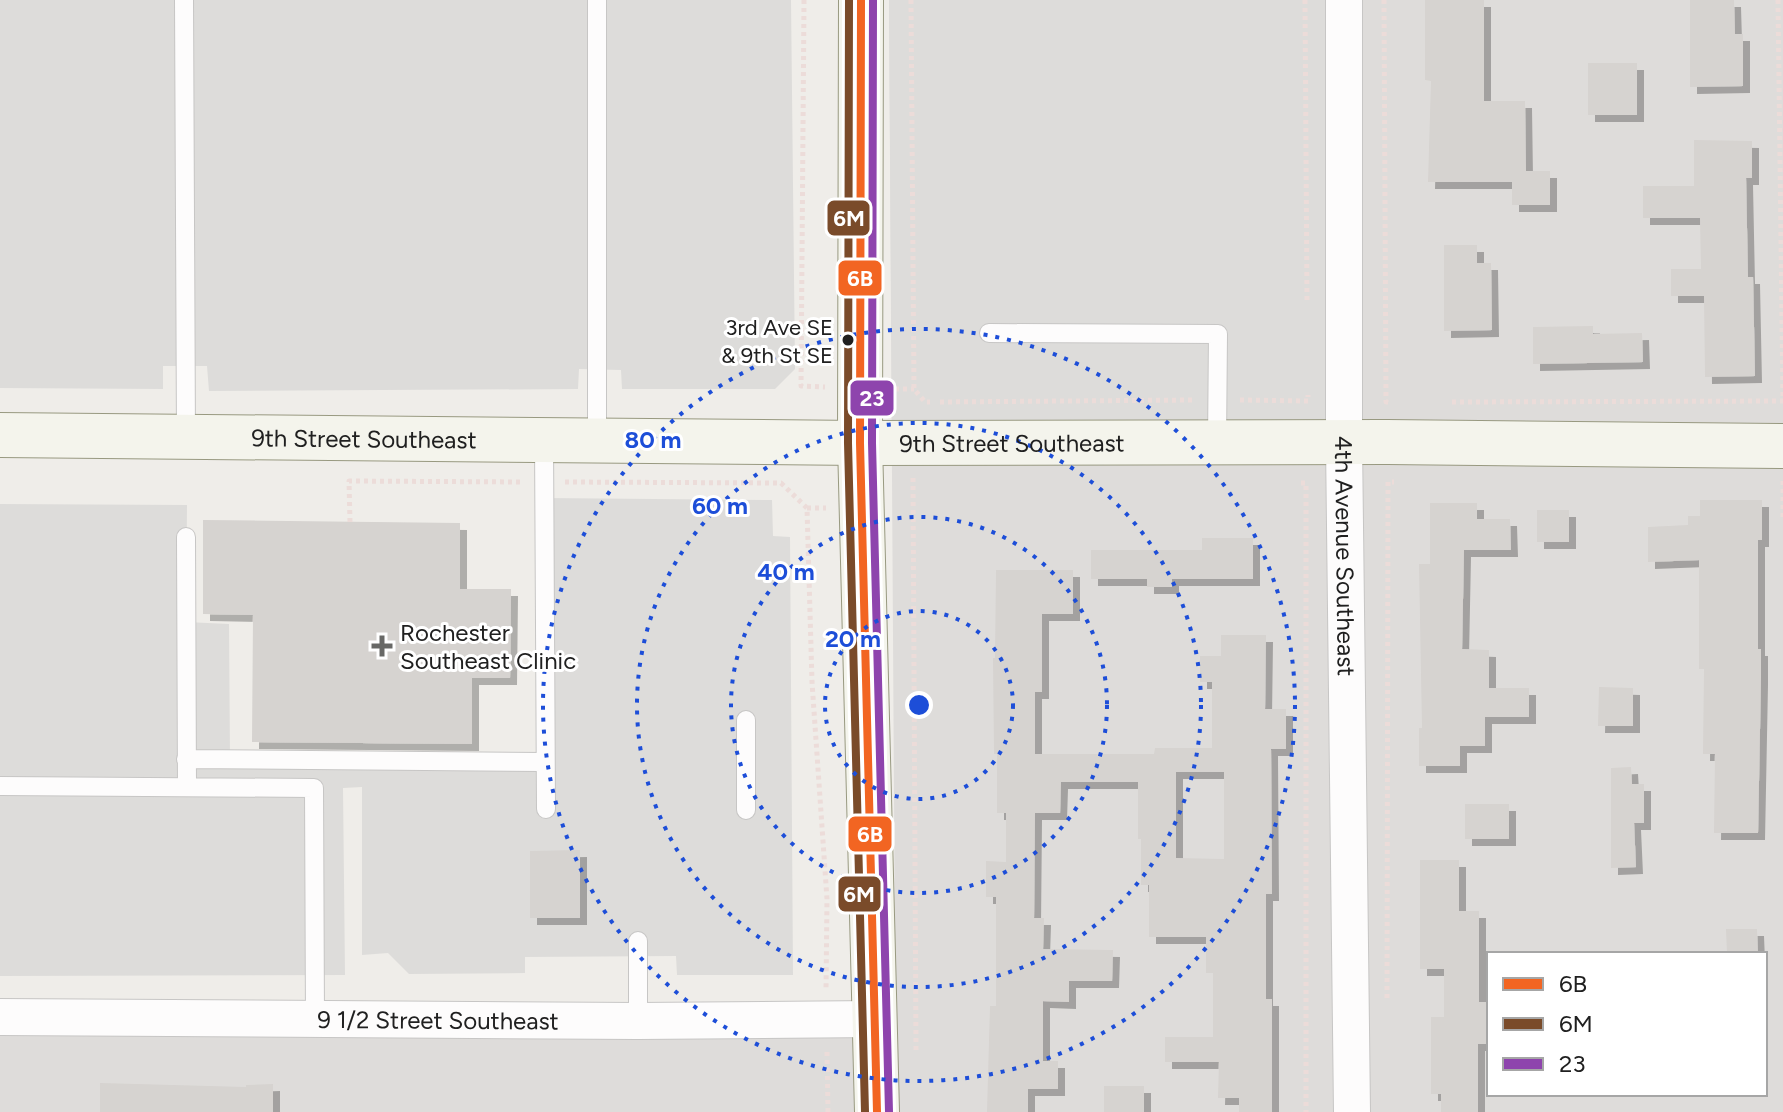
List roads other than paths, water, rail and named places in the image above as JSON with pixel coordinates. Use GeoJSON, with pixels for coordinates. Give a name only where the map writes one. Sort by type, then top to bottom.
{"type":"FeatureCollection","features":[{"type":"Feature","properties":{"kind":"street"},"geometry":{"type":"LineString","coordinates":[[861,0],[860,443],[877,1112]]}},
{"type":"Feature","properties":{"kind":"street","name":"4th Avenue Southeast"},"geometry":{"type":"LineString","coordinates":[[1344,0],[1344,442],[1352,1112]]}},
{"type":"Feature","properties":{"kind":"street","name":"9th Street Southeast"},"geometry":{"type":"LineString","coordinates":[[0,435],[860,443],[1217,421],[1344,442],[1783,446]]}},
{"type":"Feature","properties":{"kind":"street","name":"9 1/2 Street Southeast"},"geometry":{"type":"LineString","coordinates":[[0,1017],[638,1021],[875,1019]]}},
{"type":"Feature","properties":{"kind":"lane"},"geometry":{"type":"LineString","coordinates":[[184,0],[186,437]]}},
{"type":"Feature","properties":{"kind":"lane"},"geometry":{"type":"LineString","coordinates":[[597,0],[597,440]]}},
{"type":"Feature","properties":{"kind":"lane"},"geometry":{"type":"LineString","coordinates":[[989,333],[1218,334],[1217,421]]}},
{"type":"Feature","properties":{"kind":"lane"},"geometry":{"type":"LineString","coordinates":[[544,440],[546,809]]}},
{"type":"Feature","properties":{"kind":"lane"},"geometry":{"type":"LineString","coordinates":[[186,537],[187,787]]}},
{"type":"Feature","properties":{"kind":"lane"},"geometry":{"type":"LineString","coordinates":[[746,720],[746,810]]}},
{"type":"Feature","properties":{"kind":"lane"},"geometry":{"type":"LineString","coordinates":[[186,759],[544,762]]}},
{"type":"Feature","properties":{"kind":"lane"},"geometry":{"type":"LineString","coordinates":[[0,786],[314,788],[315,1018]]}},
{"type":"Feature","properties":{"kind":"lane"},"geometry":{"type":"LineString","coordinates":[[638,941],[638,1021]]}},
{"type":"Feature","properties":{"kind":"place","name":"3rd Ave SE & 9th St SE"},"geometry":{"type":"Point","coordinates":[848,340]}},
{"type":"Feature","properties":{"kind":"place","name":"Rochester Southeast Clinic"},"geometry":{"type":"Point","coordinates":[382,646]}}]}
